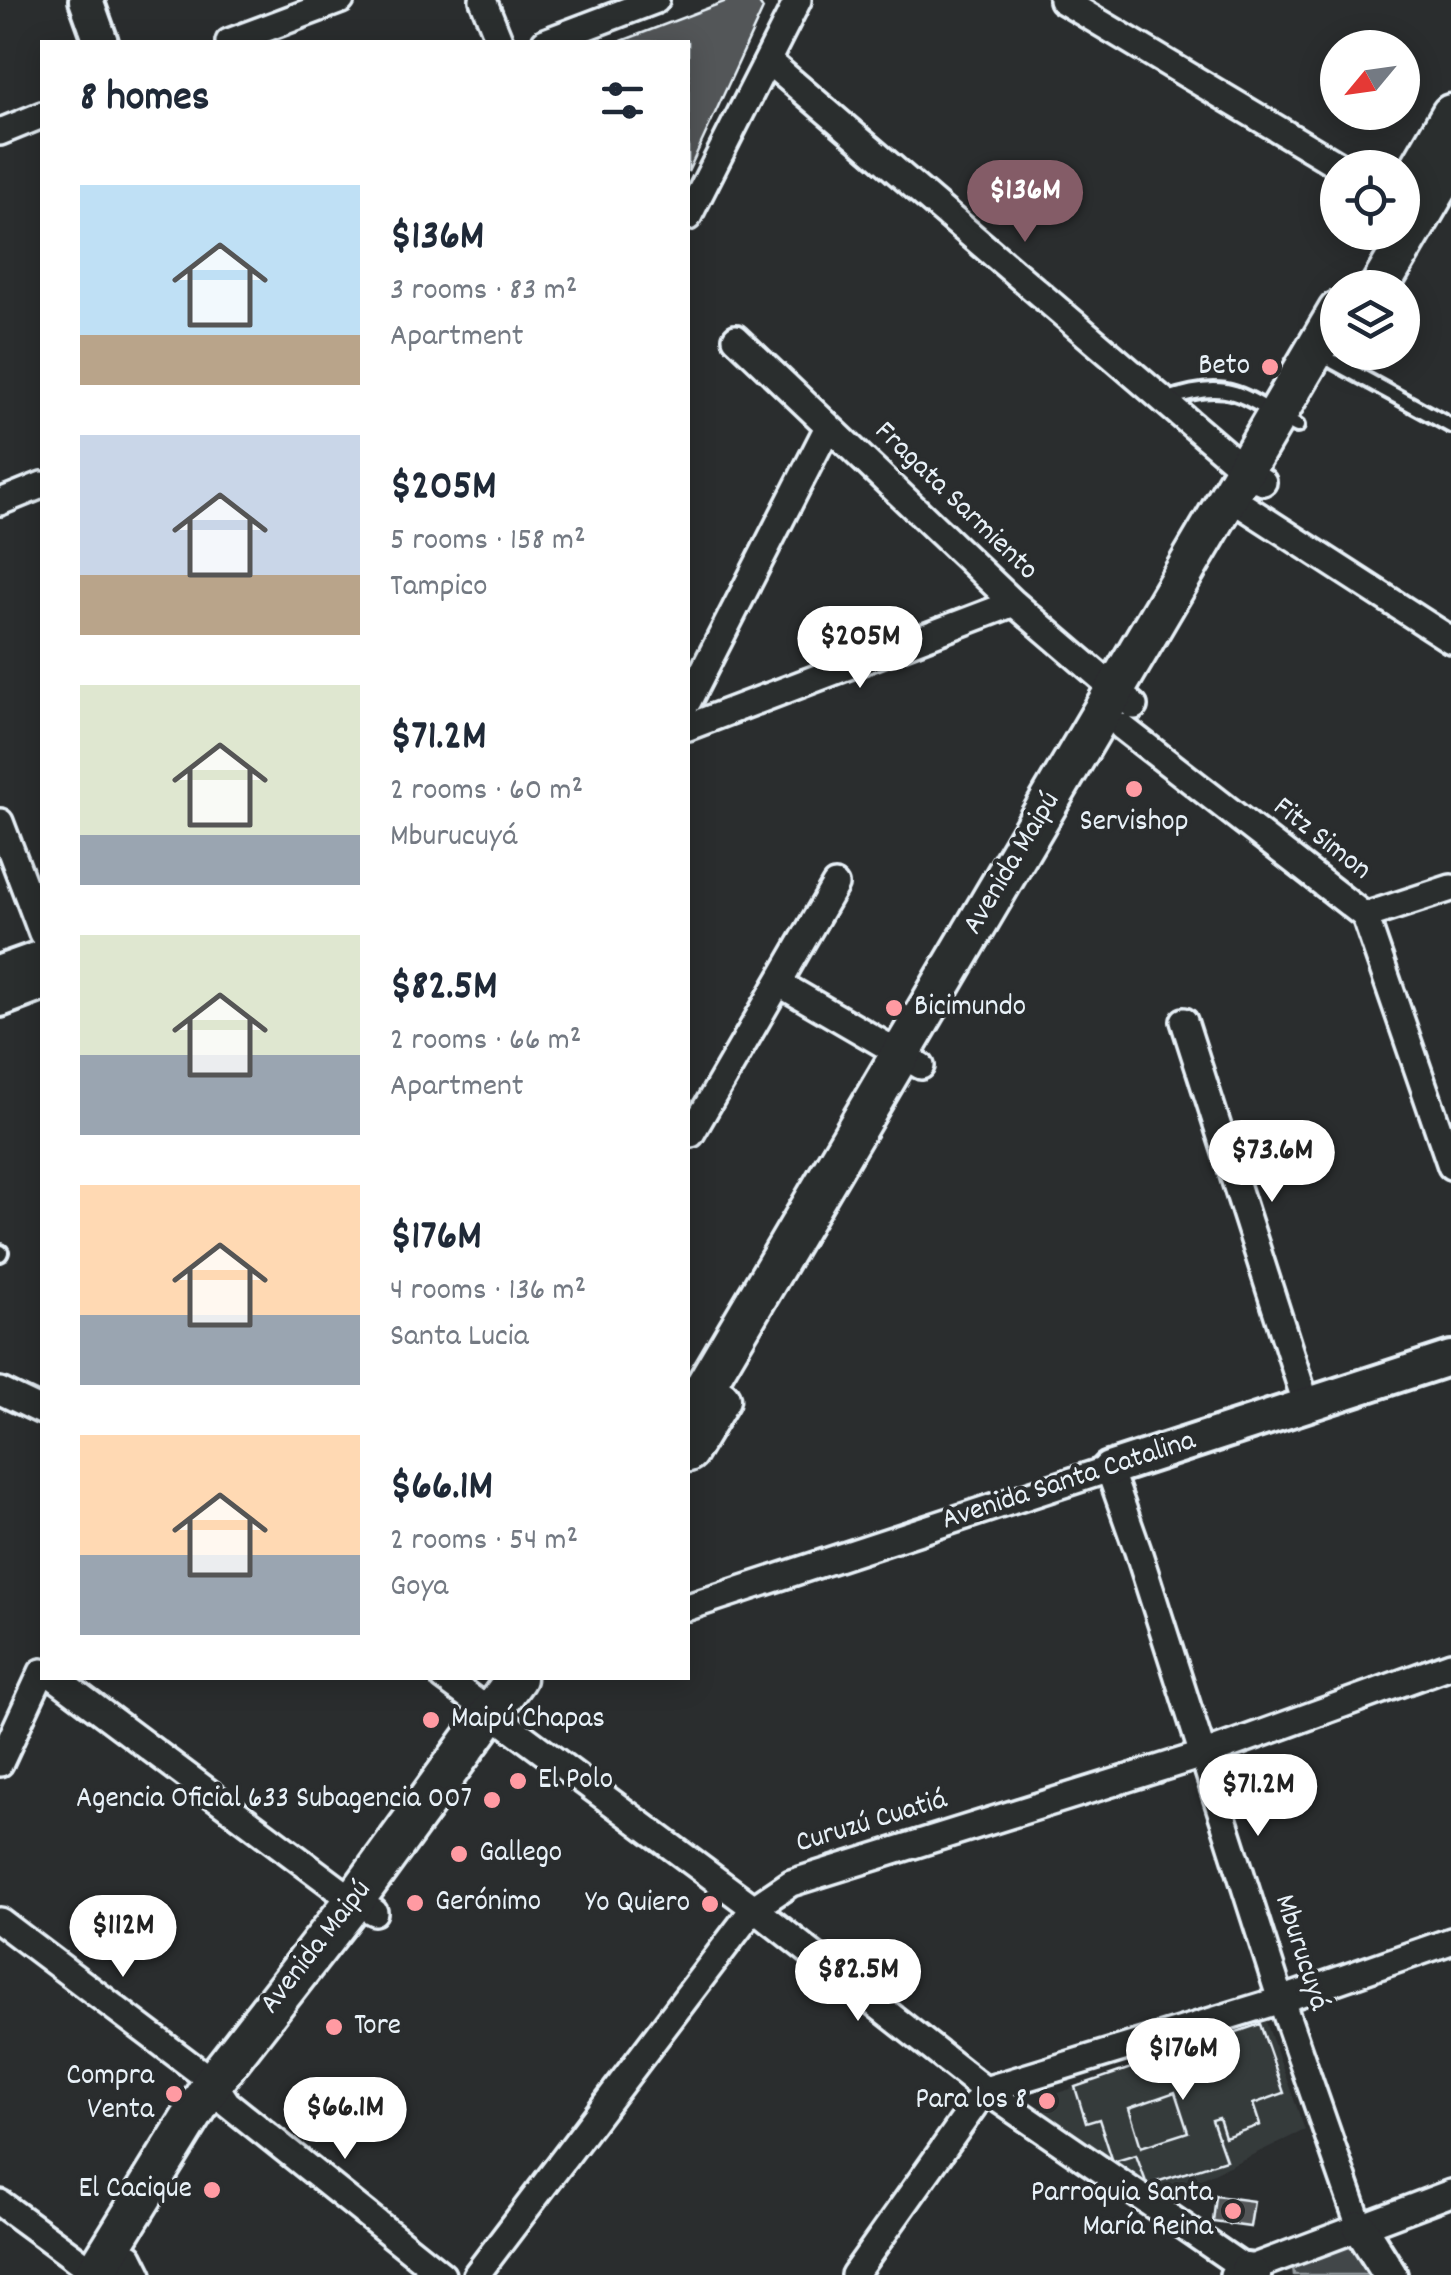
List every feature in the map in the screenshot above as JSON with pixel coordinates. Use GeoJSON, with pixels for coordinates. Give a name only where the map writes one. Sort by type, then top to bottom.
{"type":"FeatureCollection","features":[{"type":"Feature","properties":{"kind":"main road"},"geometry":{"type":"LineString","coordinates":[[1420,181],[1451,114]]}},
{"type":"Feature","properties":{"kind":"main road"},"geometry":{"type":"LineString","coordinates":[[1420,195],[1451,165]]}},
{"type":"Feature","properties":{"kind":"main road","name":"Avenida Maipú"},"geometry":{"type":"LineString","coordinates":[[690,1413],[1124,708],[1287,421],[1320,350]]}},
{"type":"Feature","properties":{"kind":"main road","name":"Avenida Maipú"},"geometry":{"type":"LineString","coordinates":[[1287,421],[1327,370]]}},
{"type":"Feature","properties":{"kind":"main road","name":"Avenida Maipú"},"geometry":{"type":"LineString","coordinates":[[690,1448],[910,1060]]}},
{"type":"Feature","properties":{"kind":"main road","name":"Avenida Maipú"},"geometry":{"type":"LineString","coordinates":[[500,1718],[515,1680]]}},
{"type":"Feature","properties":{"kind":"main road","name":"Avenida Maipú"},"geometry":{"type":"LineString","coordinates":[[116,2271],[220,2092],[364,1907],[500,1718],[538,1680]]}},
{"type":"Feature","properties":{"kind":"street"},"geometry":{"type":"LineString","coordinates":[[86,0],[100,40]]}},
{"type":"Feature","properties":{"kind":"street"},"geometry":{"type":"LineString","coordinates":[[234,40],[342,0]]}},
{"type":"Feature","properties":{"kind":"street"},"geometry":{"type":"LineString","coordinates":[[484,0],[499,40]]}},
{"type":"Feature","properties":{"kind":"street"},"geometry":{"type":"LineString","coordinates":[[550,40],[656,0]]}},
{"type":"Feature","properties":{"kind":"street"},"geometry":{"type":"LineString","coordinates":[[1062,0],[1320,154]]}},
{"type":"Feature","properties":{"kind":"street"},"geometry":{"type":"LineString","coordinates":[[690,213],[799,1]]}},
{"type":"Feature","properties":{"kind":"street"},"geometry":{"type":"LineString","coordinates":[[768,60],[1164,400],[1247,489],[1451,640]]}},
{"type":"Feature","properties":{"kind":"street"},"geometry":{"type":"LineString","coordinates":[[0,132],[40,116]]}},
{"type":"Feature","properties":{"kind":"street","name":"Fragata Sarmiento"},"geometry":{"type":"LineString","coordinates":[[736,338],[1124,708]]}},
{"type":"Feature","properties":{"kind":"street"},"geometry":{"type":"LineString","coordinates":[[690,697],[828,426]]}},
{"type":"Feature","properties":{"kind":"street"},"geometry":{"type":"LineString","coordinates":[[0,502],[40,486]]}},
{"type":"Feature","properties":{"kind":"street"},"geometry":{"type":"LineString","coordinates":[[690,726],[1014,604]]}},
{"type":"Feature","properties":{"kind":"street","name":"Fitz Simon"},"geometry":{"type":"LineString","coordinates":[[1124,708],[1365,916],[1451,1166]]}},
{"type":"Feature","properties":{"kind":"street"},"geometry":{"type":"LineString","coordinates":[[0,822],[40,928]]}},
{"type":"Feature","properties":{"kind":"street"},"geometry":{"type":"LineString","coordinates":[[691,1134],[835,886]]}},
{"type":"Feature","properties":{"kind":"street"},"geometry":{"type":"LineString","coordinates":[[1365,916],[1451,888]]}},
{"type":"Feature","properties":{"kind":"street"},"geometry":{"type":"LineString","coordinates":[[0,972],[40,958]]}},
{"type":"Feature","properties":{"kind":"street"},"geometry":{"type":"LineString","coordinates":[[780,984],[910,1060]]}},
{"type":"Feature","properties":{"kind":"street"},"geometry":{"type":"LineString","coordinates":[[0,1000],[40,985]]}},
{"type":"Feature","properties":{"kind":"street"},"geometry":{"type":"LineString","coordinates":[[1184,1021],[1307,1406]]}},
{"type":"Feature","properties":{"kind":"street","name":"Avenida Santa Catalina"},"geometry":{"type":"LineString","coordinates":[[690,1606],[1451,1358]]}},
{"type":"Feature","properties":{"kind":"street"},"geometry":{"type":"LineString","coordinates":[[0,1391],[40,1410]]}},
{"type":"Feature","properties":{"kind":"street","name":"Mburucuyá"},"geometry":{"type":"LineString","coordinates":[[1109,1468],[1281,2000],[1360,2227]]}},
{"type":"Feature","properties":{"kind":"street","name":"Curuzú Cuatiá"},"geometry":{"type":"LineString","coordinates":[[476,2275],[754,1908],[790,1883],[1202,1755],[1451,1665]]}},
{"type":"Feature","properties":{"kind":"street"},"geometry":{"type":"LineString","coordinates":[[0,1763],[40,1676]]}},
{"type":"Feature","properties":{"kind":"street"},"geometry":{"type":"LineString","coordinates":[[59,1680],[364,1907]]}},
{"type":"Feature","properties":{"kind":"street"},"geometry":{"type":"LineString","coordinates":[[447,1680],[754,1908],[985,2090],[1244,2273],[1451,2193]]}},
{"type":"Feature","properties":{"kind":"street"},"geometry":{"type":"LineString","coordinates":[[0,1921],[220,2092],[442,2275]]}},
{"type":"Feature","properties":{"kind":"street"},"geometry":{"type":"LineString","coordinates":[[854,2275],[985,2090],[1281,2000],[1451,1941]]}},
{"type":"Feature","properties":{"kind":"street"},"geometry":{"type":"LineString","coordinates":[[0,2203],[116,2271]]}},
{"type":"Feature","properties":{"kind":"street"},"geometry":{"type":"LineString","coordinates":[[1360,2227],[1390,2275]]}},
{"type":"Feature","properties":{"kind":"lane"},"geometry":{"type":"LineString","coordinates":[[1358,370],[1451,426]]}},
{"type":"Feature","properties":{"kind":"lane"},"geometry":{"type":"LineString","coordinates":[[1164,400],[1197,388],[1228,389],[1287,421]]}},
{"type":"Feature","properties":{"kind":"shaded area"},"geometry":{"type":"Polygon","coordinates":[[[1266,2022],[1305,2130],[1161,2198],[1045,2112],[1049,2096],[1266,2022]]]}},
{"type":"Feature","properties":{"kind":"shaded area"},"geometry":{"type":"Polygon","coordinates":[[[1343,2245],[1364,2252],[1380,2275],[1294,2275],[1293,2266],[1343,2245]]]}},
{"type":"Feature","properties":{"kind":"building"},"geometry":{"type":"Polygon","coordinates":[[[729,0],[757,0],[763,9],[690,168],[690,40],[624,40],[729,0]]]}},
{"type":"Feature","properties":{"kind":"building"},"geometry":{"type":"Polygon","coordinates":[[[1260,2024],[1284,2093],[1253,2104],[1260,2125],[1225,2137],[1219,2118],[1212,2120],[1226,2160],[1147,2185],[1136,2155],[1113,2162],[1099,2119],[1086,2123],[1075,2087],[1260,2024]],[[1175,2092],[1129,2108],[1141,2147],[1188,2132],[1175,2092]]]}},
{"type":"Feature","properties":{"kind":"building"},"geometry":{"type":"Polygon","coordinates":[[[1260,2024],[1284,2093],[1253,2104],[1260,2125],[1225,2137],[1219,2118],[1212,2120],[1226,2160],[1147,2185],[1136,2155],[1113,2162],[1099,2119],[1086,2123],[1075,2087],[1260,2024]]]}},
{"type":"Feature","properties":{"kind":"building"},"geometry":{"type":"Polygon","coordinates":[[[1175,2092],[1188,2132],[1141,2147],[1129,2108],[1175,2092]]]}},
{"type":"Feature","properties":{"kind":"building","name":"Parroquia Santa María Reina"},"geometry":{"type":"Polygon","coordinates":[[[1216,2196],[1254,2201],[1250,2227],[1213,2222],[1216,2196]]]}},
{"type":"Feature","properties":{"kind":"place","name":"Beto"},"geometry":{"type":"Point","coordinates":[1270,367]}},
{"type":"Feature","properties":{"kind":"place","name":"Servishop"},"geometry":{"type":"Point","coordinates":[1134,789]}},
{"type":"Feature","properties":{"kind":"place","name":"Bicimundo"},"geometry":{"type":"Point","coordinates":[894,1008]}},
{"type":"Feature","properties":{"kind":"place","name":"Maipú Chapas"},"geometry":{"type":"Point","coordinates":[431,1720]}},
{"type":"Feature","properties":{"kind":"place","name":"El Polo"},"geometry":{"type":"Point","coordinates":[518,1781]}},
{"type":"Feature","properties":{"kind":"place","name":"Agencia Oficial 633 Subagencia 007"},"geometry":{"type":"Point","coordinates":[492,1800]}},
{"type":"Feature","properties":{"kind":"place","name":"Gallego"},"geometry":{"type":"Point","coordinates":[459,1854]}},
{"type":"Feature","properties":{"kind":"place","name":"Gerónimo"},"geometry":{"type":"Point","coordinates":[415,1903]}},
{"type":"Feature","properties":{"kind":"place","name":"Yo Quiero"},"geometry":{"type":"Point","coordinates":[710,1904]}},
{"type":"Feature","properties":{"kind":"place","name":"Tore"},"geometry":{"type":"Point","coordinates":[334,2027]}},
{"type":"Feature","properties":{"kind":"place","name":"Compra Venta"},"geometry":{"type":"Point","coordinates":[174,2094]}},
{"type":"Feature","properties":{"kind":"place","name":"Para los 8"},"geometry":{"type":"Point","coordinates":[1047,2101]}},
{"type":"Feature","properties":{"kind":"place","name":"El Cacique"},"geometry":{"type":"Point","coordinates":[212,2190]}},
{"type":"Feature","properties":{"kind":"place","name":"Parroquia Santa María Reina"},"geometry":{"type":"Point","coordinates":[1233,2211]}}]}
